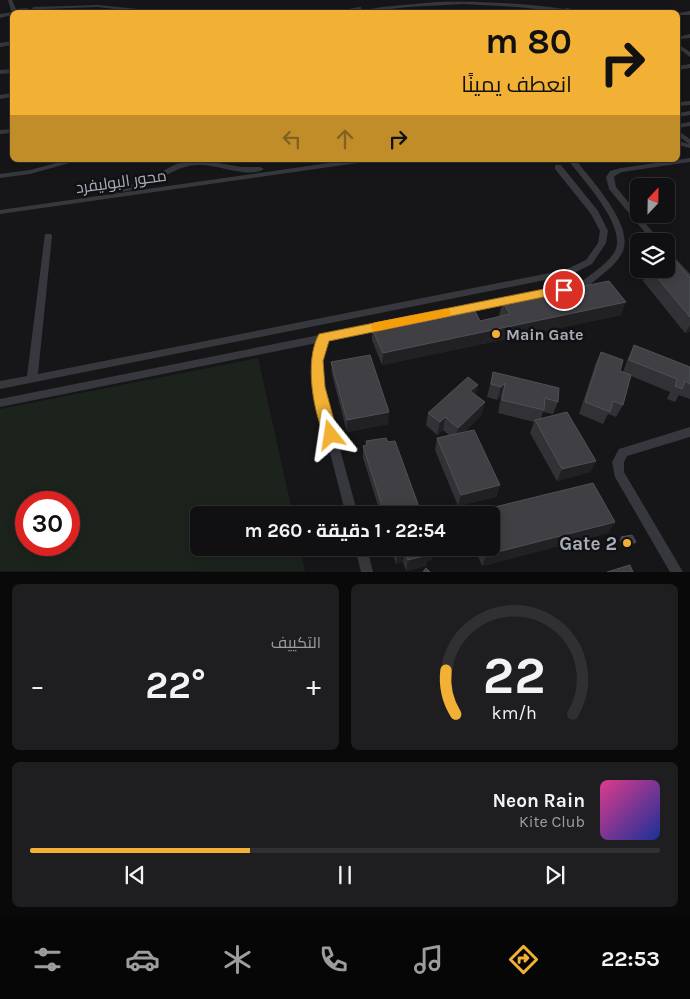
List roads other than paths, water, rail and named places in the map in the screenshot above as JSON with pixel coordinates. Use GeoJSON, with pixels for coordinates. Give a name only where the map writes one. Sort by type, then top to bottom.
{"type":"FeatureCollection","features":[{"type":"Feature","properties":{"kind":"street"},"geometry":{"type":"LineString","coordinates":[[349,10],[384,4],[442,0]]}},
{"type":"Feature","properties":{"kind":"street"},"geometry":{"type":"LineString","coordinates":[[468,0],[531,4],[572,10]]}},
{"type":"Feature","properties":{"kind":"street"},"geometry":{"type":"LineString","coordinates":[[371,10],[456,3],[511,5],[554,10]]}},
{"type":"Feature","properties":{"kind":"street"},"geometry":{"type":"LineString","coordinates":[[34,10],[98,6],[131,10]]}},
{"type":"Feature","properties":{"kind":"street"},"geometry":{"type":"LineString","coordinates":[[34,10],[97,10]]}},
{"type":"Feature","properties":{"kind":"street"},"geometry":{"type":"LineString","coordinates":[[680,46],[690,55]]}},
{"type":"Feature","properties":{"kind":"street"},"geometry":{"type":"LineString","coordinates":[[0,176],[30,172],[68,162]]}},
{"type":"Feature","properties":{"kind":"street"},"geometry":{"type":"LineString","coordinates":[[105,198],[107,193],[143,184],[183,162]]}},
{"type":"Feature","properties":{"kind":"street"},"geometry":{"type":"LineString","coordinates":[[208,162],[241,170],[268,169],[274,173]]}},
{"type":"Feature","properties":{"kind":"street","name":"محور البوليفرد"},"geometry":{"type":"LineString","coordinates":[[0,212],[351,162]]}},
{"type":"Feature","properties":{"kind":"street"},"geometry":{"type":"LineString","coordinates":[[0,385],[567,273],[590,262],[602,243],[604,231],[595,213],[558,167],[574,162],[613,215],[620,230],[621,248],[612,261],[583,286],[0,403]]}},
{"type":"Feature","properties":{"kind":"street"},"geometry":{"type":"LineString","coordinates":[[650,233],[612,186],[610,177],[613,173],[621,170],[670,162]]}},
{"type":"Feature","properties":{"kind":"street"},"geometry":{"type":"LineString","coordinates":[[32,379],[48,236]]}},
{"type":"Feature","properties":{"kind":"street"},"geometry":{"type":"LineString","coordinates":[[675,262],[690,279]]}},
{"type":"Feature","properties":{"kind":"street"},"geometry":{"type":"LineString","coordinates":[[324,337],[317,361],[318,387],[350,506]]}},
{"type":"Feature","properties":{"kind":"street"},"geometry":{"type":"LineString","coordinates":[[677,572],[619,473],[617,464],[623,452],[690,432]]}},
{"type":"Feature","properties":{"kind":"street"},"geometry":{"type":"LineString","coordinates":[[363,556],[367,572]]}},
{"type":"Feature","properties":{"kind":"place","name":"Main Gate"},"geometry":{"type":"Point","coordinates":[496,334]}},
{"type":"Feature","properties":{"kind":"place","name":"Gate 2"},"geometry":{"type":"Point","coordinates":[627,543]}}]}
